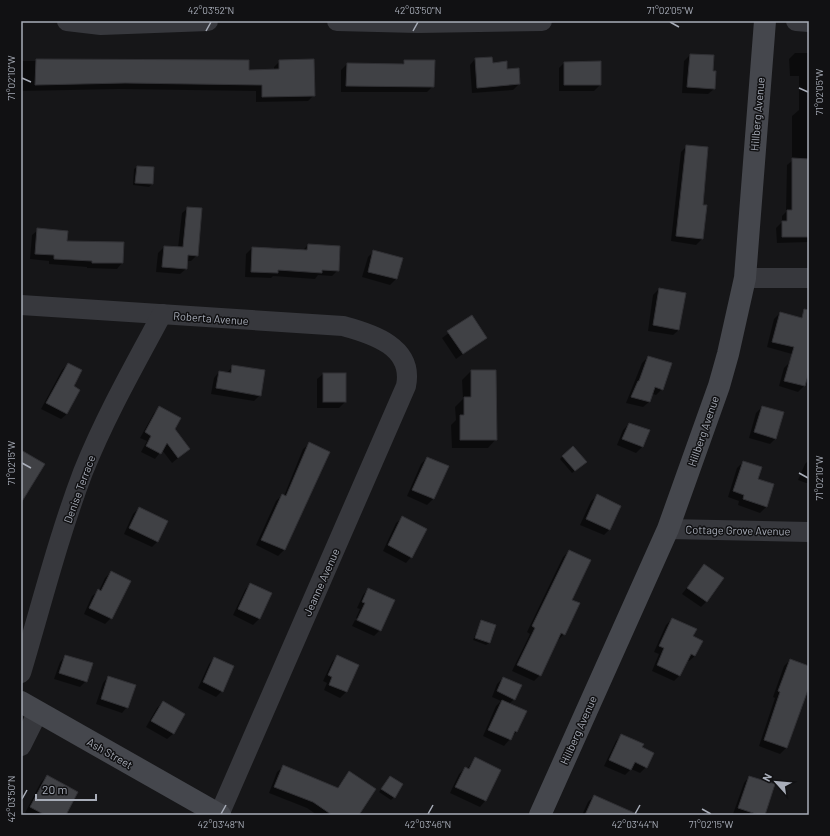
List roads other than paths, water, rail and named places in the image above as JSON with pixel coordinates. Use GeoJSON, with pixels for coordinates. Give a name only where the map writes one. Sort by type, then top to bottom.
{"type":"FeatureCollection","features":[{"type":"Feature","properties":{"kind":"street"},"geometry":{"type":"LineString","coordinates":[[67,21],[102,25],[208,21]]}},
{"type":"Feature","properties":{"kind":"street"},"geometry":{"type":"LineString","coordinates":[[336,21],[425,23],[542,21]]}},
{"type":"Feature","properties":{"kind":"street","name":"Hillberg Avenue"},"geometry":{"type":"LineString","coordinates":[[540,815],[668,529],[719,386],[731,342],[745,278],[765,21]]}},
{"type":"Feature","properties":{"kind":"street"},"geometry":{"type":"LineString","coordinates":[[796,21],[809,22]]}},
{"type":"Feature","properties":{"kind":"street"},"geometry":{"type":"LineString","coordinates":[[745,278],[809,278]]}},
{"type":"Feature","properties":{"kind":"street","name":"Roberta Avenue"},"geometry":{"type":"LineString","coordinates":[[21,305],[343,326],[369,333],[387,343],[395,350]]}},
{"type":"Feature","properties":{"kind":"street","name":"Denise Terrace"},"geometry":{"type":"LineString","coordinates":[[21,673],[46,588],[83,473],[108,416],[162,314]]}},
{"type":"Feature","properties":{"kind":"street","name":"Jeanne Avenue"},"geometry":{"type":"LineString","coordinates":[[219,815],[406,386],[408,375],[406,366],[395,350]]}},
{"type":"Feature","properties":{"kind":"street","name":"Cottage Grove Avenue"},"geometry":{"type":"LineString","coordinates":[[668,529],[809,532]]}},
{"type":"Feature","properties":{"kind":"street"},"geometry":{"type":"LineString","coordinates":[[21,746],[30,707]]}},
{"type":"Feature","properties":{"kind":"street","name":"Ash Street"},"geometry":{"type":"LineString","coordinates":[[30,707],[219,815]]}}]}
